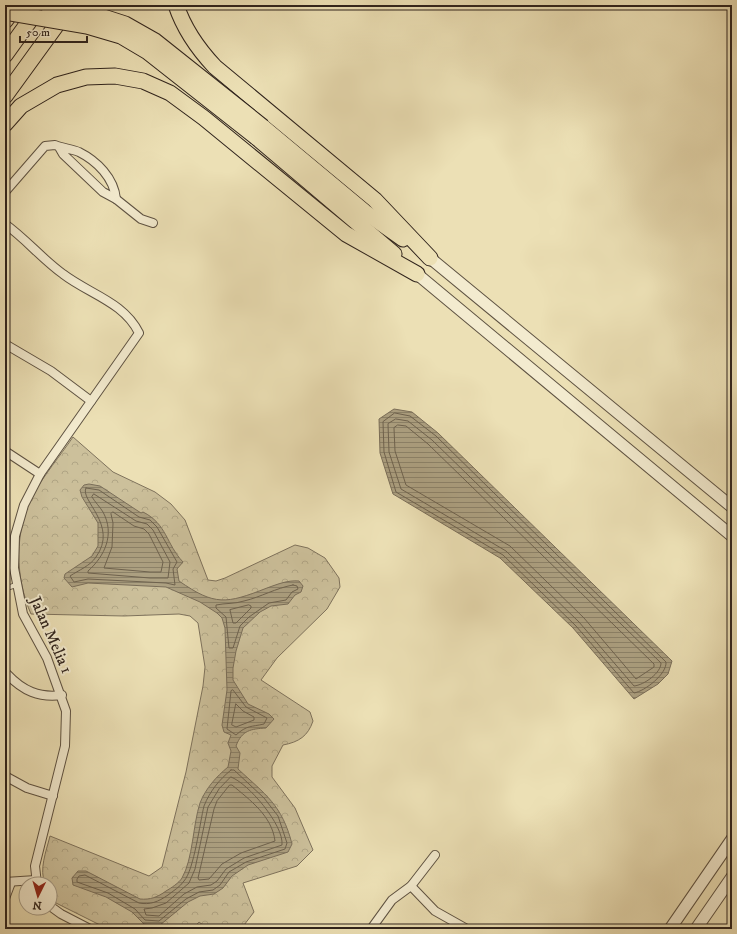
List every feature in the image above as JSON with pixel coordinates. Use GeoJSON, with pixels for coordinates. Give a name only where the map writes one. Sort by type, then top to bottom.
{"type":"FeatureCollection","features":[{"type":"Feature","properties":{"kind":"highway"},"geometry":{"type":"LineString","coordinates":[[5,21],[17,5]]}},
{"type":"Feature","properties":{"kind":"highway"},"geometry":{"type":"LineString","coordinates":[[5,55],[41,5]]}},
{"type":"Feature","properties":{"kind":"highway"},"geometry":{"type":"LineString","coordinates":[[47,5],[90,12],[124,24],[155,41],[417,274]]}},
{"type":"Feature","properties":{"kind":"highway"},"geometry":{"type":"LineString","coordinates":[[5,96],[71,5]]}},
{"type":"Feature","properties":{"kind":"highway"},"geometry":{"type":"LineString","coordinates":[[176,5],[200,52],[229,79],[375,200],[430,258]]}},
{"type":"Feature","properties":{"kind":"highway"},"geometry":{"type":"LineString","coordinates":[[5,12],[87,26],[121,36],[148,52],[430,258]]}},
{"type":"Feature","properties":{"kind":"highway"},"geometry":{"type":"LineString","coordinates":[[6,122],[26,103],[57,85],[86,76],[115,76],[143,81],[170,93],[204,118],[346,234],[417,274]]}},
{"type":"Feature","properties":{"kind":"street"},"geometry":{"type":"LineString","coordinates":[[5,192],[44,146],[51,145],[78,152],[97,165],[110,180],[116,199]]}},
{"type":"Feature","properties":{"kind":"street"},"geometry":{"type":"LineString","coordinates":[[60,147],[64,154],[102,192],[116,199],[141,219],[153,223]]}},
{"type":"Feature","properties":{"kind":"street","name":"Jalan Melia 1"},"geometry":{"type":"LineString","coordinates":[[5,224],[24,238],[64,276],[110,302],[128,315],[139,333],[40,474],[29,493],[18,520],[14,550],[16,585],[23,614],[47,658],[62,695],[66,711],[66,746],[35,866],[36,876]]}},
{"type":"Feature","properties":{"kind":"street"},"geometry":{"type":"LineString","coordinates":[[430,258],[732,507]]}},
{"type":"Feature","properties":{"kind":"street"},"geometry":{"type":"LineString","coordinates":[[417,274],[732,536]]}},
{"type":"Feature","properties":{"kind":"street"},"geometry":{"type":"LineString","coordinates":[[5,344],[51,371],[91,401]]}},
{"type":"Feature","properties":{"kind":"street"},"geometry":{"type":"LineString","coordinates":[[5,451],[40,474]]}},
{"type":"Feature","properties":{"kind":"street"},"geometry":{"type":"LineString","coordinates":[[5,549],[14,550]]}},
{"type":"Feature","properties":{"kind":"street"},"geometry":{"type":"LineString","coordinates":[[7,674],[15,683],[36,694],[47,697],[62,695]]}},
{"type":"Feature","properties":{"kind":"street"},"geometry":{"type":"LineString","coordinates":[[5,776],[27,788],[53,796]]}},
{"type":"Feature","properties":{"kind":"street"},"geometry":{"type":"LineString","coordinates":[[670,929],[732,839]]}},
{"type":"Feature","properties":{"kind":"street"},"geometry":{"type":"LineString","coordinates":[[371,929],[392,900],[411,886],[435,855]]}},
{"type":"Feature","properties":{"kind":"street"},"geometry":{"type":"LineString","coordinates":[[696,929],[732,877]]}},
{"type":"Feature","properties":{"kind":"street"},"geometry":{"type":"LineString","coordinates":[[411,886],[435,912],[467,929]]}},
{"type":"Feature","properties":{"kind":"street"},"geometry":{"type":"LineString","coordinates":[[58,912],[90,929]]}},
{"type":"Feature","properties":{"kind":"lane"},"geometry":{"type":"LineString","coordinates":[[5,591],[7,588],[16,585]]}},
{"type":"Feature","properties":{"kind":"lane"},"geometry":{"type":"LineString","coordinates":[[5,904],[9,883]]}},
{"type":"Feature","properties":{"kind":"green space"},"geometry":{"type":"Polygon","coordinates":[[[73,437],[113,472],[155,492],[171,504],[185,520],[208,580],[216,581],[225,578],[295,545],[308,548],[325,558],[339,578],[340,587],[327,609],[277,658],[261,680],[310,712],[313,721],[308,731],[302,738],[283,745],[272,766],[272,777],[295,808],[313,850],[297,866],[243,883],[254,912],[241,929],[208,929],[199,922],[193,929],[108,929],[58,904],[58,876],[43,876],[45,854],[50,836],[149,876],[162,867],[186,772],[203,686],[205,667],[198,623],[190,616],[179,614],[124,616],[31,614],[22,585],[19,554],[20,539],[22,524],[27,509],[33,495],[73,437]]]}},
{"type":"Feature","properties":{"kind":"water"},"geometry":{"type":"Polygon","coordinates":[[[394,409],[412,412],[438,433],[672,661],[668,674],[658,684],[634,699],[573,628],[500,558],[393,494],[380,453],[379,419],[394,409]]]}},
{"type":"Feature","properties":{"kind":"water"},"geometry":{"type":"Polygon","coordinates":[[[89,484],[100,486],[157,522],[177,555],[183,562],[177,569],[179,581],[202,595],[221,600],[241,597],[287,582],[299,581],[303,586],[301,592],[295,595],[288,604],[271,606],[260,612],[243,628],[236,651],[233,668],[233,680],[248,704],[269,714],[274,719],[266,728],[248,731],[238,741],[236,746],[240,753],[238,769],[265,794],[278,810],[288,831],[292,844],[288,852],[248,865],[232,876],[223,888],[214,894],[200,896],[188,902],[160,925],[144,924],[132,912],[106,897],[73,885],[72,878],[78,871],[86,871],[140,899],[144,899],[154,898],[160,895],[179,882],[182,878],[186,870],[191,851],[200,803],[205,792],[212,783],[228,767],[231,751],[228,743],[231,735],[224,732],[222,725],[227,690],[225,628],[222,618],[217,613],[200,602],[166,587],[88,583],[72,587],[64,578],[65,574],[92,556],[98,546],[98,523],[82,497],[80,490],[84,485],[89,484]]]}}]}
